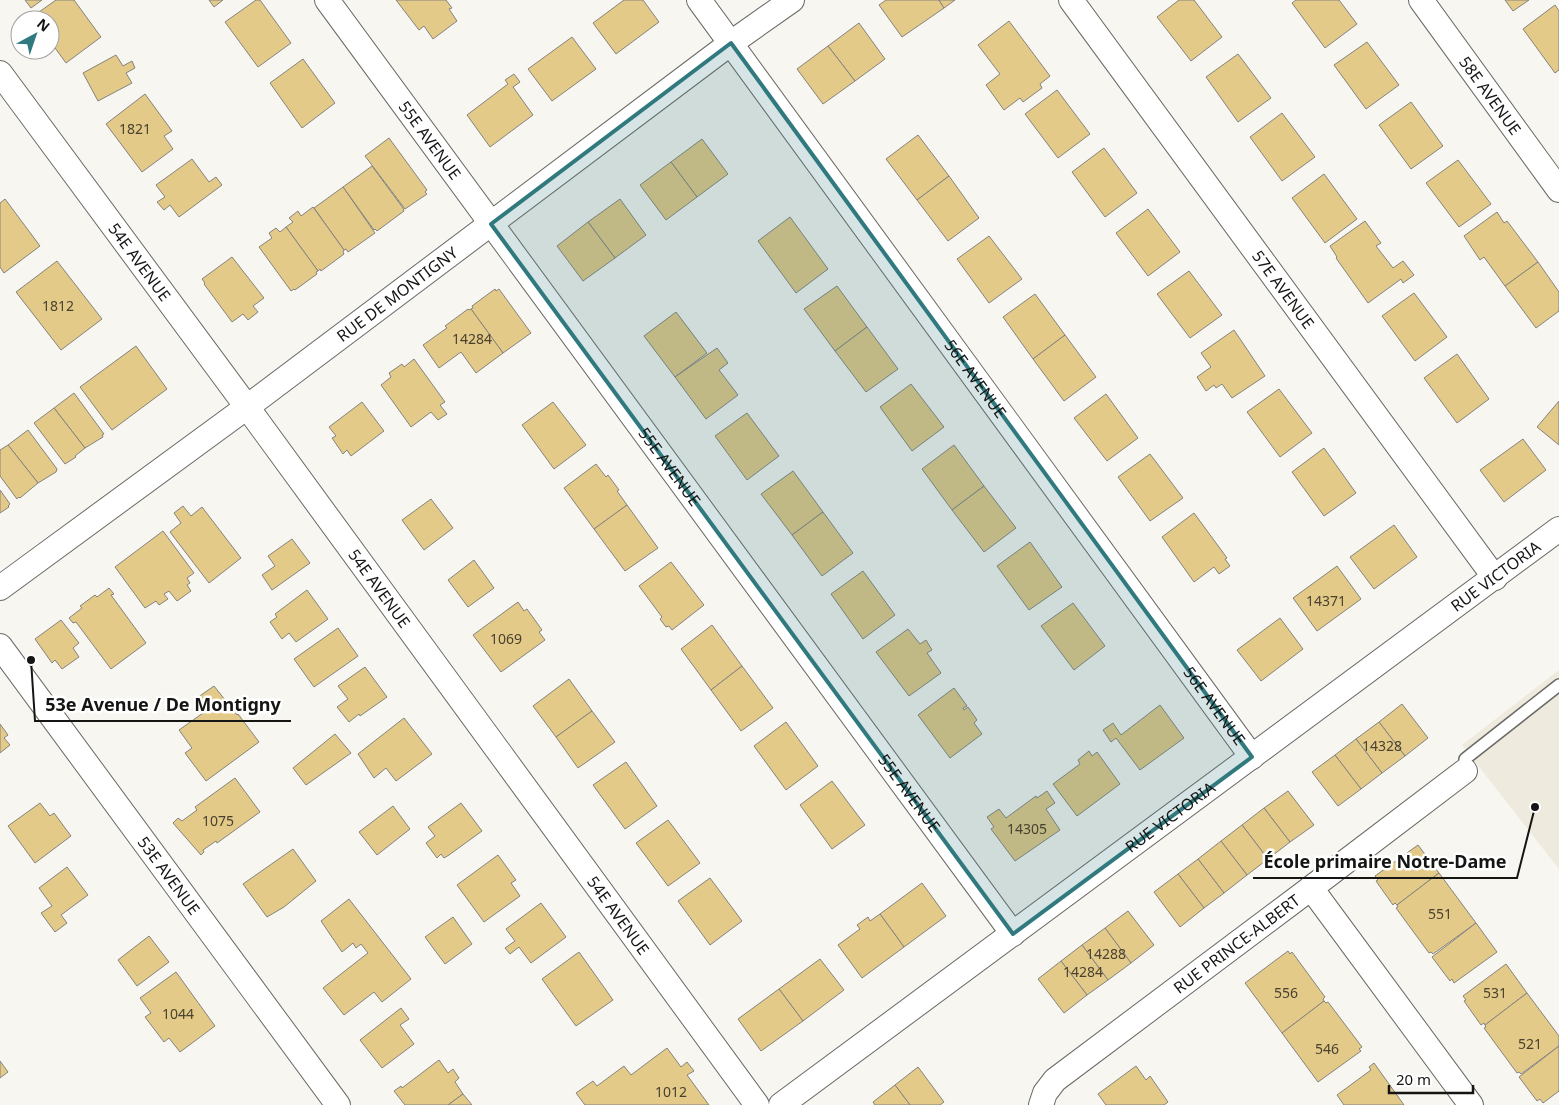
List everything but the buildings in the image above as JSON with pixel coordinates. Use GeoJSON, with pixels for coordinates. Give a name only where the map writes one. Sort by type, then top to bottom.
{"type":"FeatureCollection","features":[{"type":"Feature","properties":{"kind":"street","name":"55E AVENUE"},"geometry":{"type":"LineString","coordinates":[[326,0],[1012,934]]}},
{"type":"Feature","properties":{"kind":"street","name":"56E AVENUE"},"geometry":{"type":"LineString","coordinates":[[699,0],[1252,757]]}},
{"type":"Feature","properties":{"kind":"street","name":"RUE DE MONTIGNY"},"geometry":{"type":"LineString","coordinates":[[0,588],[247,406],[731,43],[792,0]]}},
{"type":"Feature","properties":{"kind":"street","name":"57E AVENUE"},"geometry":{"type":"LineString","coordinates":[[1071,0],[1495,578]]}},
{"type":"Feature","properties":{"kind":"street","name":"58E AVENUE"},"geometry":{"type":"LineString","coordinates":[[1421,0],[1559,190]]}},
{"type":"Feature","properties":{"kind":"street","name":"54E AVENUE"},"geometry":{"type":"LineString","coordinates":[[0,73],[247,406],[756,1105]]}},
{"type":"Feature","properties":{"kind":"street","name":"RUE VICTORIA"},"geometry":{"type":"LineString","coordinates":[[781,1105],[1559,529]]}},
{"type":"Feature","properties":{"kind":"street","name":"53E AVENUE"},"geometry":{"type":"LineString","coordinates":[[0,646],[338,1105]]}},
{"type":"Feature","properties":{"kind":"street","name":"RUE PRINCE-ALBERT"},"geometry":{"type":"LineString","coordinates":[[1041,1105],[1045,1093],[1055,1080],[1465,770]]}},
{"type":"Feature","properties":{"kind":"street"},"geometry":{"type":"LineString","coordinates":[[1311,888],[1471,1105]]}},
{"type":"Feature","properties":{"kind":"lane"},"geometry":{"type":"LineString","coordinates":[[1465,770],[1465,759],[1559,685]]}},
{"type":"Feature","properties":{"kind":"highlighted area"},"geometry":{"type":"Polygon","coordinates":[[[731,43],[1252,757],[1013,934],[491,224],[731,43]]]}},
{"type":"Feature","properties":{"kind":"shaded area"},"geometry":{"type":"Polygon","coordinates":[[[1559,670],[1559,869],[1462,745],[1559,670]]]}},
{"type":"Feature","properties":{"kind":"place","name":"53e Avenue / De Montigny"},"geometry":{"type":"Point","coordinates":[31,660]}},
{"type":"Feature","properties":{"kind":"place","name":"École primaire Notre-Dame"},"geometry":{"type":"Point","coordinates":[1535,807]}}]}
